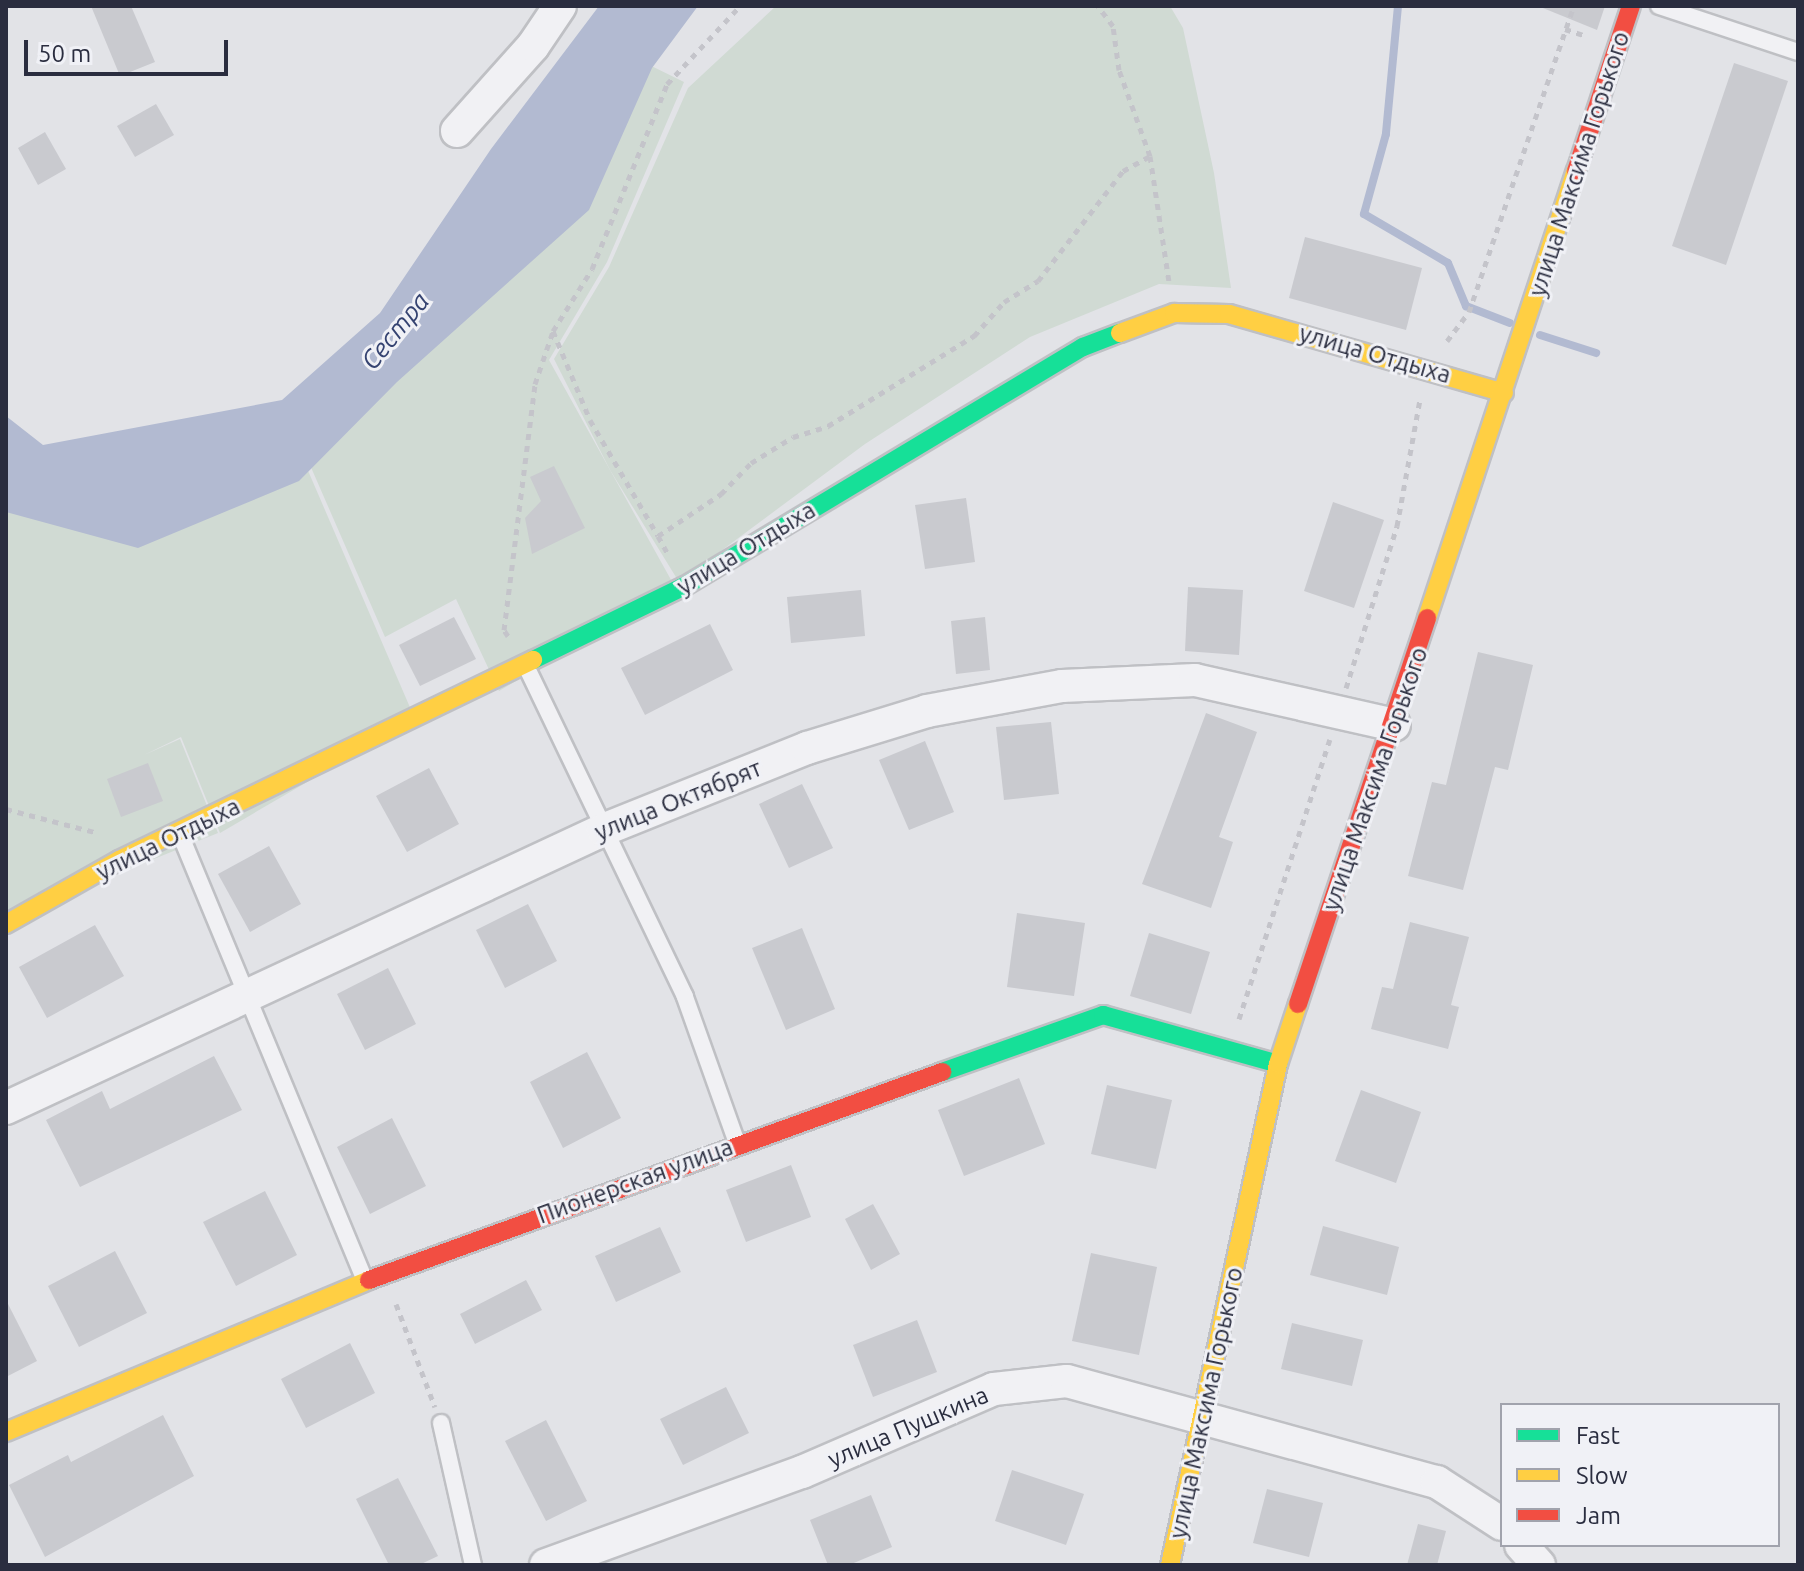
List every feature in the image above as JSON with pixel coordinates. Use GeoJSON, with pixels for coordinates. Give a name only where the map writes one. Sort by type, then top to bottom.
{"type":"FeatureCollection","features":[{"type":"Feature","properties":{"kind":"street"},"geometry":{"type":"LineString","coordinates":[[457,131],[533,46],[560,6]]}},
{"type":"Feature","properties":{"kind":"street","name":"улица Максима Горького"},"geometry":{"type":"LineString","coordinates":[[1170,1565],[1204,1419],[1278,1064],[1394,725],[1631,6]]}},
{"type":"Feature","properties":{"kind":"street","name":"улица Отдыха"},"geometry":{"type":"LineString","coordinates":[[6,924],[119,860],[526,666],[685,586],[1083,347],[1174,313],[1229,314],[1426,368],[1504,393]]}},
{"type":"Feature","properties":{"kind":"street","name":"улица Октябрят"},"geometry":{"type":"LineString","coordinates":[[6,1108],[603,830],[837,739],[927,711],[1062,686],[1195,680],[1394,725]]}},
{"type":"Feature","properties":{"kind":"street","name":"Пионерская улица"},"geometry":{"type":"LineString","coordinates":[[6,1432],[384,1273],[1103,1015],[1278,1064]]}},
{"type":"Feature","properties":{"kind":"street","name":"улица Пушкина"},"geometry":{"type":"LineString","coordinates":[[546,1565],[802,1472],[994,1389],[1067,1381],[1437,1482],[1500,1523]]}},
{"type":"Feature","properties":{"kind":"street"},"geometry":{"type":"LineString","coordinates":[[1523,1547],[1539,1565]]}},
{"type":"Feature","properties":{"kind":"lane"},"geometry":{"type":"LineString","coordinates":[[1659,6],[1798,52]]}},
{"type":"Feature","properties":{"kind":"lane"},"geometry":{"type":"LineString","coordinates":[[526,666],[685,997],[737,1144]]}},
{"type":"Feature","properties":{"kind":"lane"},"geometry":{"type":"LineString","coordinates":[[180,833],[365,1281]]}},
{"type":"Feature","properties":{"kind":"lane"},"geometry":{"type":"LineString","coordinates":[[441,1423],[473,1565]]}},
{"type":"Feature","properties":{"kind":"path"},"geometry":{"type":"LineString","coordinates":[[526,666],[504,630],[535,384],[553,331],[592,269],[667,84],[740,6]]}},
{"type":"Feature","properties":{"kind":"path"},"geometry":{"type":"LineString","coordinates":[[1098,6],[1113,26],[1119,70],[1150,156],[1174,313]]}},
{"type":"Feature","properties":{"kind":"path"},"geometry":{"type":"LineString","coordinates":[[1229,1050],[1397,526],[1426,368],[1469,312],[1574,6]]}},
{"type":"Feature","properties":{"kind":"path"},"geometry":{"type":"LineString","coordinates":[[553,331],[590,420],[658,536],[721,494],[762,457],[793,437],[828,426],[974,336],[1004,302],[1038,281],[1123,171],[1150,156]]}},
{"type":"Feature","properties":{"kind":"path"},"geometry":{"type":"LineString","coordinates":[[6,809],[101,834],[119,860]]}},
{"type":"Feature","properties":{"kind":"path"},"geometry":{"type":"LineString","coordinates":[[384,1273],[441,1423]]}},
{"type":"Feature","properties":{"kind":"shaded area"},"geometry":{"type":"Polygon","coordinates":[[[776,6],[1170,6],[1183,28],[1214,173],[1231,288],[1159,284],[1030,337],[865,444],[679,582],[610,470],[554,359],[609,267],[688,88],[776,6]]]}},
{"type":"Feature","properties":{"kind":"shaded area"},"geometry":{"type":"Polygon","coordinates":[[[631,56],[684,82],[607,262],[549,360],[675,587],[499,691],[456,599],[385,637],[303,449],[631,56]]]}},
{"type":"Feature","properties":{"kind":"shaded area"},"geometry":{"type":"Polygon","coordinates":[[[300,452],[415,719],[220,833],[181,737],[144,755],[180,739],[218,833],[6,919],[6,503],[300,452]]]}},
{"type":"Feature","properties":{"kind":"water","name":"Сестра"},"geometry":{"type":"Polygon","coordinates":[[[599,6],[698,6],[652,68],[589,210],[397,382],[299,481],[138,548],[6,512],[6,416],[43,445],[282,400],[380,313],[491,149],[599,6]]]}},
{"type":"Feature","properties":{"kind":"building"},"geometry":{"type":"Polygon","coordinates":[[[91,6],[131,6],[155,62],[120,76],[91,6]]]}},
{"type":"Feature","properties":{"kind":"building"},"geometry":{"type":"Polygon","coordinates":[[[1538,6],[1605,6],[1597,30],[1538,6]]]}},
{"type":"Feature","properties":{"kind":"building"},"geometry":{"type":"Polygon","coordinates":[[[1734,63],[1788,81],[1726,265],[1672,246],[1734,63]]]}},
{"type":"Feature","properties":{"kind":"building"},"geometry":{"type":"Polygon","coordinates":[[[156,104],[174,135],[135,157],[117,126],[156,104]]]}},
{"type":"Feature","properties":{"kind":"building"},"geometry":{"type":"Polygon","coordinates":[[[45,132],[66,169],[38,185],[18,148],[45,132]]]}},
{"type":"Feature","properties":{"kind":"building"},"geometry":{"type":"Polygon","coordinates":[[[1305,237],[1422,268],[1406,330],[1289,298],[1305,237]]]}},
{"type":"Feature","properties":{"kind":"building"},"geometry":{"type":"Polygon","coordinates":[[[554,466],[585,528],[532,554],[525,518],[541,501],[530,477],[554,466]]]}},
{"type":"Feature","properties":{"kind":"building"},"geometry":{"type":"Polygon","coordinates":[[[966,498],[975,562],[925,569],[915,505],[966,498]]]}},
{"type":"Feature","properties":{"kind":"building"},"geometry":{"type":"Polygon","coordinates":[[[1333,502],[1384,520],[1354,608],[1304,591],[1333,502]]]}},
{"type":"Feature","properties":{"kind":"building"},"geometry":{"type":"Polygon","coordinates":[[[1188,587],[1243,590],[1239,655],[1185,651],[1188,587]]]}},
{"type":"Feature","properties":{"kind":"building"},"geometry":{"type":"Polygon","coordinates":[[[861,590],[865,636],[791,643],[787,597],[861,590]]]}},
{"type":"Feature","properties":{"kind":"building"},"geometry":{"type":"Polygon","coordinates":[[[454,617],[476,659],[420,686],[399,645],[454,617]]]}},
{"type":"Feature","properties":{"kind":"building"},"geometry":{"type":"Polygon","coordinates":[[[985,617],[990,670],[956,674],[951,621],[985,617]]]}},
{"type":"Feature","properties":{"kind":"building"},"geometry":{"type":"Polygon","coordinates":[[[710,624],[733,670],[645,715],[621,668],[710,624]]]}},
{"type":"Feature","properties":{"kind":"building"},"geometry":{"type":"Polygon","coordinates":[[[1478,652],[1533,665],[1508,770],[1495,767],[1463,890],[1408,876],[1432,782],[1446,785],[1478,652]]]}},
{"type":"Feature","properties":{"kind":"building"},"geometry":{"type":"Polygon","coordinates":[[[1206,713],[1257,732],[1219,837],[1233,842],[1211,908],[1142,884],[1206,713]]]}},
{"type":"Feature","properties":{"kind":"building"},"geometry":{"type":"Polygon","coordinates":[[[1051,722],[1059,794],[1004,800],[996,727],[1051,722]]]}},
{"type":"Feature","properties":{"kind":"building"},"geometry":{"type":"Polygon","coordinates":[[[925,741],[954,812],[909,830],[879,760],[925,741]]]}},
{"type":"Feature","properties":{"kind":"building"},"geometry":{"type":"Polygon","coordinates":[[[148,763],[163,801],[121,817],[107,779],[148,763]]]}},
{"type":"Feature","properties":{"kind":"building"},"geometry":{"type":"Polygon","coordinates":[[[429,768],[459,824],[407,852],[376,796],[429,768]]]}},
{"type":"Feature","properties":{"kind":"building"},"geometry":{"type":"Polygon","coordinates":[[[802,784],[833,848],[789,868],[759,804],[802,784]]]}},
{"type":"Feature","properties":{"kind":"building"},"geometry":{"type":"Polygon","coordinates":[[[269,846],[301,904],[250,932],[218,874],[269,846]]]}},
{"type":"Feature","properties":{"kind":"building"},"geometry":{"type":"Polygon","coordinates":[[[528,904],[557,961],[505,988],[476,930],[528,904]]]}},
{"type":"Feature","properties":{"kind":"building"},"geometry":{"type":"Polygon","coordinates":[[[1017,913],[1085,923],[1074,996],[1007,987],[1017,913]]]}},
{"type":"Feature","properties":{"kind":"building"},"geometry":{"type":"Polygon","coordinates":[[[1410,922],[1469,937],[1451,1005],[1459,1007],[1448,1049],[1371,1029],[1382,987],[1393,989],[1410,922]]]}},
{"type":"Feature","properties":{"kind":"building"},"geometry":{"type":"Polygon","coordinates":[[[95,925],[124,976],[47,1018],[19,967],[95,925]]]}},
{"type":"Feature","properties":{"kind":"building"},"geometry":{"type":"Polygon","coordinates":[[[802,928],[835,1009],[786,1030],[752,948],[802,928]]]}},
{"type":"Feature","properties":{"kind":"building"},"geometry":{"type":"Polygon","coordinates":[[[1149,933],[1210,952],[1191,1014],[1130,996],[1149,933]]]}},
{"type":"Feature","properties":{"kind":"building"},"geometry":{"type":"Polygon","coordinates":[[[388,968],[416,1024],[365,1050],[337,994],[388,968]]]}},
{"type":"Feature","properties":{"kind":"building"},"geometry":{"type":"Polygon","coordinates":[[[587,1052],[621,1118],[563,1148],[530,1082],[587,1052]]]}},
{"type":"Feature","properties":{"kind":"building"},"geometry":{"type":"Polygon","coordinates":[[[214,1056],[242,1110],[80,1187],[46,1120],[102,1091],[110,1109],[214,1056]]]}},
{"type":"Feature","properties":{"kind":"building"},"geometry":{"type":"Polygon","coordinates":[[[1019,1078],[1045,1144],[964,1176],[938,1110],[1019,1078]]]}},
{"type":"Feature","properties":{"kind":"building"},"geometry":{"type":"Polygon","coordinates":[[[1107,1085],[1172,1100],[1156,1169],[1091,1154],[1107,1085]]]}},
{"type":"Feature","properties":{"kind":"building"},"geometry":{"type":"Polygon","coordinates":[[[1361,1090],[1421,1112],[1396,1183],[1335,1161],[1361,1090]]]}},
{"type":"Feature","properties":{"kind":"building"},"geometry":{"type":"Polygon","coordinates":[[[392,1118],[426,1186],[370,1214],[337,1147],[392,1118]]]}},
{"type":"Feature","properties":{"kind":"building"},"geometry":{"type":"Polygon","coordinates":[[[791,1165],[811,1217],[746,1242],[726,1190],[791,1165]]]}},
{"type":"Feature","properties":{"kind":"building"},"geometry":{"type":"Polygon","coordinates":[[[265,1191],[297,1255],[236,1286],[203,1222],[265,1191]]]}},
{"type":"Feature","properties":{"kind":"building"},"geometry":{"type":"Polygon","coordinates":[[[873,1204],[900,1254],[871,1270],[845,1219],[873,1204]]]}},
{"type":"Feature","properties":{"kind":"building"},"geometry":{"type":"Polygon","coordinates":[[[1323,1226],[1399,1247],[1387,1295],[1310,1275],[1323,1226]]]}},
{"type":"Feature","properties":{"kind":"building"},"geometry":{"type":"Polygon","coordinates":[[[660,1227],[681,1272],[616,1302],[595,1256],[660,1227]]]}},
{"type":"Feature","properties":{"kind":"building"},"geometry":{"type":"Polygon","coordinates":[[[115,1251],[147,1313],[79,1347],[48,1286],[115,1251]]]}},
{"type":"Feature","properties":{"kind":"building"},"geometry":{"type":"Polygon","coordinates":[[[1091,1253],[1157,1267],[1139,1355],[1072,1341],[1091,1253]]]}},
{"type":"Feature","properties":{"kind":"building"},"geometry":{"type":"Polygon","coordinates":[[[526,1280],[542,1310],[475,1344],[460,1314],[526,1280]]]}},
{"type":"Feature","properties":{"kind":"building"},"geometry":{"type":"Polygon","coordinates":[[[6,1300],[37,1361],[6,1377],[6,1300]]]}},
{"type":"Feature","properties":{"kind":"building"},"geometry":{"type":"Polygon","coordinates":[[[917,1320],[937,1372],[873,1397],[853,1345],[917,1320]]]}},
{"type":"Feature","properties":{"kind":"building"},"geometry":{"type":"Polygon","coordinates":[[[1292,1323],[1363,1340],[1352,1386],[1281,1369],[1292,1323]]]}},
{"type":"Feature","properties":{"kind":"building"},"geometry":{"type":"Polygon","coordinates":[[[350,1343],[375,1393],[306,1428],[281,1379],[350,1343]]]}},
{"type":"Feature","properties":{"kind":"building"},"geometry":{"type":"Polygon","coordinates":[[[726,1387],[749,1433],[683,1465],[660,1419],[726,1387]]]}},
{"type":"Feature","properties":{"kind":"building"},"geometry":{"type":"Polygon","coordinates":[[[163,1415],[194,1476],[45,1557],[9,1485],[68,1455],[71,1462],[163,1415]]]}},
{"type":"Feature","properties":{"kind":"building"},"geometry":{"type":"Polygon","coordinates":[[[546,1420],[587,1501],[546,1521],[505,1441],[546,1420]]]}},
{"type":"Feature","properties":{"kind":"building"},"geometry":{"type":"Polygon","coordinates":[[[1012,1470],[1084,1494],[1066,1545],[995,1521],[1012,1470]]]}},
{"type":"Feature","properties":{"kind":"building"},"geometry":{"type":"Polygon","coordinates":[[[398,1478],[438,1556],[419,1565],[389,1565],[356,1499],[398,1478]]]}},
{"type":"Feature","properties":{"kind":"building"},"geometry":{"type":"Polygon","coordinates":[[[1267,1489],[1323,1503],[1309,1557],[1253,1543],[1267,1489]]]}},
{"type":"Feature","properties":{"kind":"building"},"geometry":{"type":"Polygon","coordinates":[[[871,1495],[892,1547],[849,1565],[828,1565],[810,1520],[871,1495]]]}},
{"type":"Feature","properties":{"kind":"building"},"geometry":{"type":"Polygon","coordinates":[[[1418,1524],[1446,1531],[1437,1565],[1407,1565],[1418,1524]]]}},
{"type":"Feature","properties":{"kind":"waterway"},"geometry":{"type":"LineString","coordinates":[[1398,6],[1386,134],[1364,214],[1448,263],[1466,306],[1510,323]]}},
{"type":"Feature","properties":{"kind":"waterway"},"geometry":{"type":"LineString","coordinates":[[1540,335],[1596,353]]}},
{"type":"Feature","properties":{"kind":"traffic: fast"},"geometry":{"type":"LineString","coordinates":[[533,660],[685,586],[1083,347],[1120,333]]}},
{"type":"Feature","properties":{"kind":"traffic: fast"},"geometry":{"type":"LineString","coordinates":[[942,1072],[1103,1015],[1278,1064]]}},
{"type":"Feature","properties":{"kind":"traffic: slow"},"geometry":{"type":"LineString","coordinates":[[1427,618],[1576,171]]}},
{"type":"Feature","properties":{"kind":"traffic: slow"},"geometry":{"type":"LineString","coordinates":[[1120,333],[1174,313],[1229,314],[1504,393]]}},
{"type":"Feature","properties":{"kind":"traffic: slow"},"geometry":{"type":"LineString","coordinates":[[6,924],[119,860],[533,660]]}},
{"type":"Feature","properties":{"kind":"traffic: slow"},"geometry":{"type":"LineString","coordinates":[[1170,1565],[1278,1064],[1298,1004]]}},
{"type":"Feature","properties":{"kind":"traffic: slow"},"geometry":{"type":"LineString","coordinates":[[6,1432],[369,1280]]}},
{"type":"Feature","properties":{"kind":"traffic: jam"},"geometry":{"type":"LineString","coordinates":[[1576,171],[1631,6]]}},
{"type":"Feature","properties":{"kind":"traffic: jam"},"geometry":{"type":"LineString","coordinates":[[1298,1004],[1427,618]]}},
{"type":"Feature","properties":{"kind":"traffic: jam"},"geometry":{"type":"LineString","coordinates":[[369,1280],[942,1072]]}}]}
